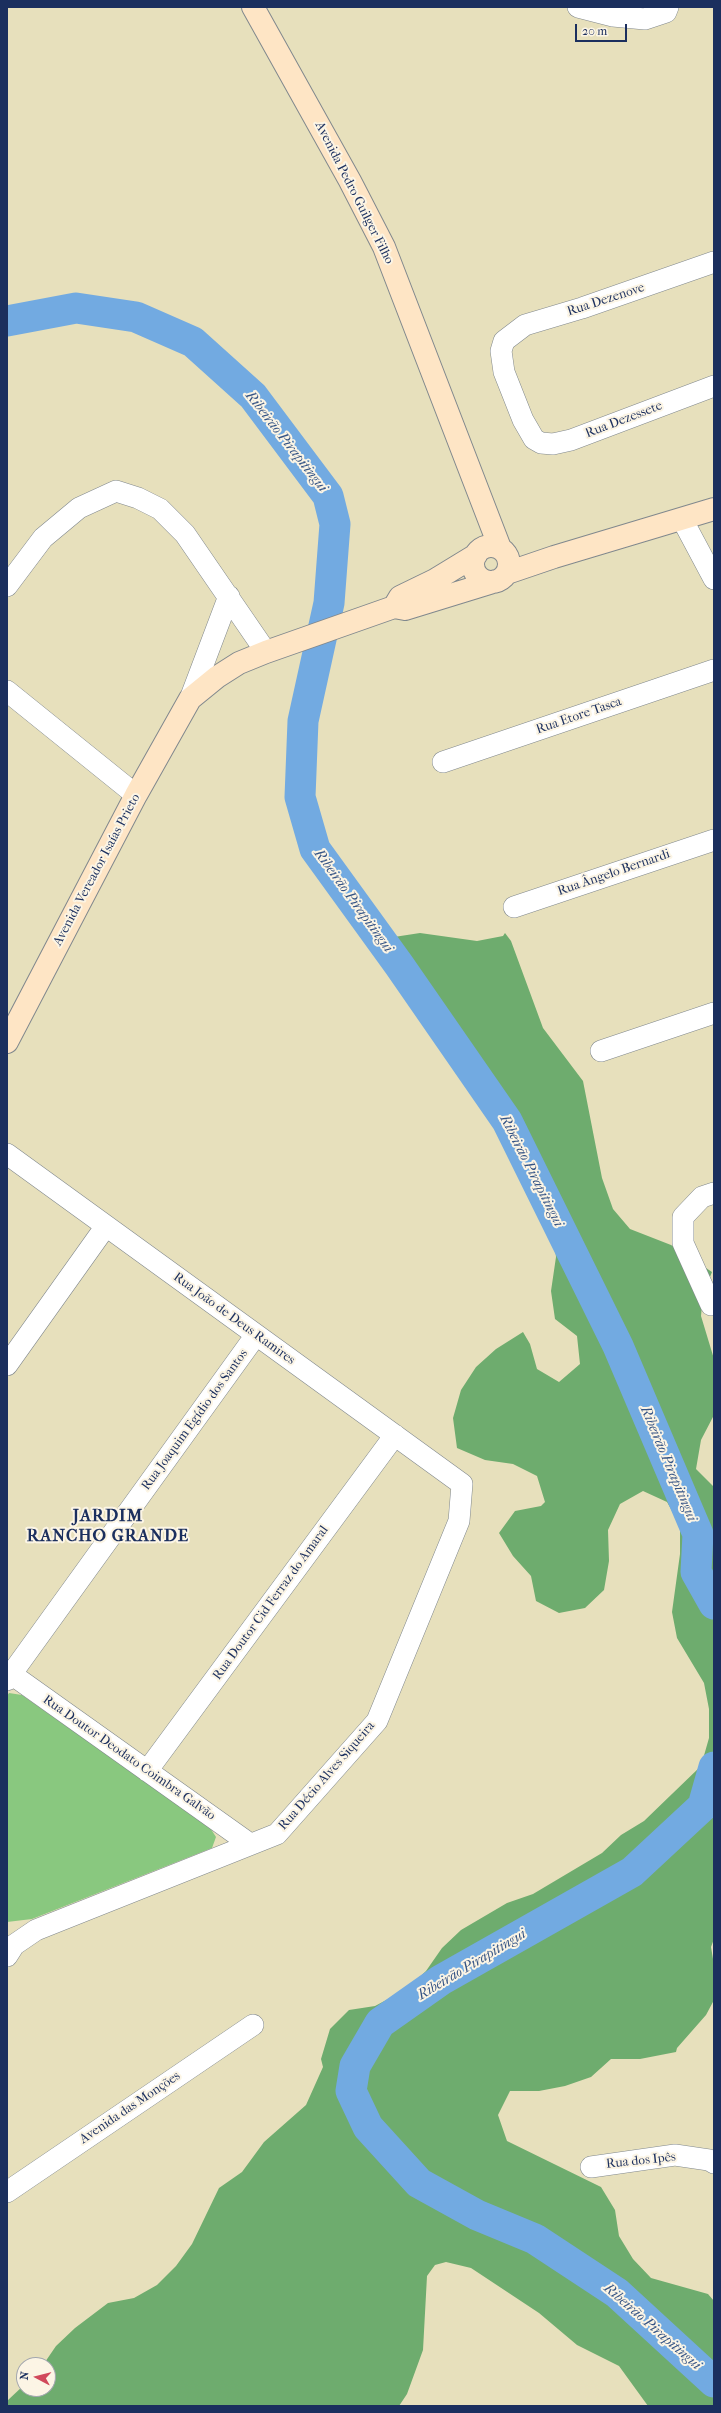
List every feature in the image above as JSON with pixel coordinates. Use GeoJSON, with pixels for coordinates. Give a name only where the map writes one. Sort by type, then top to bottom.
{"type":"FeatureCollection","features":[{"type":"Feature","properties":{"kind":"main road","name":"Avenida Pedro Guilger Filho"},"geometry":{"type":"LineString","coordinates":[[253,7],[350,181],[384,247],[448,411],[472,478],[486,508],[494,561]]}},
{"type":"Feature","properties":{"kind":"main road"},"geometry":{"type":"LineString","coordinates":[[494,561],[554,556],[714,509]]}},
{"type":"Feature","properties":{"kind":"main road","name":"Avenida Vereador Isaías Prieto"},"geometry":{"type":"LineString","coordinates":[[387,609],[400,597],[435,580],[463,561],[494,561]]}},
{"type":"Feature","properties":{"kind":"main road","name":"Avenida Vereador Isaías Prieto"},"geometry":{"type":"LineString","coordinates":[[7,1042],[136,795],[190,699],[223,674],[274,649],[387,609],[405,609],[494,561]]}},
{"type":"Feature","properties":{"kind":"street"},"geometry":{"type":"LineString","coordinates":[[578,7],[613,16],[645,20],[666,12],[668,7]]}},
{"type":"Feature","properties":{"kind":"street","name":"Rua Dezenove"},"geometry":{"type":"LineString","coordinates":[[534,439],[523,420],[504,372],[501,358],[502,345],[509,336],[526,326],[590,306],[714,262]]}},
{"type":"Feature","properties":{"kind":"street","name":"Rua Dezessete"},"geometry":{"type":"LineString","coordinates":[[534,439],[541,443],[553,444],[571,440],[714,386]]}},
{"type":"Feature","properties":{"kind":"street"},"geometry":{"type":"LineString","coordinates":[[7,586],[43,538],[79,508],[116,491],[138,498],[160,509],[185,534],[229,596],[274,649]]}},
{"type":"Feature","properties":{"kind":"street"},"geometry":{"type":"LineString","coordinates":[[682,519],[714,579]]}},
{"type":"Feature","properties":{"kind":"street","name":"Avenida Vereador Isaías Prieto"},"geometry":{"type":"LineString","coordinates":[[190,699],[229,596]]}},
{"type":"Feature","properties":{"kind":"street","name":"Rua Etore Tasca"},"geometry":{"type":"LineString","coordinates":[[443,762],[714,670]]}},
{"type":"Feature","properties":{"kind":"street"},"geometry":{"type":"LineString","coordinates":[[7,691],[136,795]]}},
{"type":"Feature","properties":{"kind":"street","name":"Rua Ângelo Bernardi"},"geometry":{"type":"LineString","coordinates":[[514,907],[714,840]]}},
{"type":"Feature","properties":{"kind":"street"},"geometry":{"type":"LineString","coordinates":[[601,1051],[714,1013]]}},
{"type":"Feature","properties":{"kind":"street","name":"Rua João de Deus Ramires"},"geometry":{"type":"LineString","coordinates":[[7,1154],[462,1484]]}},
{"type":"Feature","properties":{"kind":"street"},"geometry":{"type":"LineString","coordinates":[[711,1305],[682,1243],[683,1217],[702,1197],[714,1193]]}},
{"type":"Feature","properties":{"kind":"street"},"geometry":{"type":"LineString","coordinates":[[7,1365],[106,1226]]}},
{"type":"Feature","properties":{"kind":"street","name":"Rua Joaquim Egídio dos Santos"},"geometry":{"type":"LineString","coordinates":[[8,1675],[256,1335]]}},
{"type":"Feature","properties":{"kind":"street","name":"Rua Doutor Cid Ferraz do Amaral"},"geometry":{"type":"LineString","coordinates":[[147,1771],[395,1435]]}},
{"type":"Feature","properties":{"kind":"street","name":"Rua Décio Alves Siqueira"},"geometry":{"type":"LineString","coordinates":[[9,1947],[36,1930],[277,1834],[377,1722],[459,1521],[462,1484]]}},
{"type":"Feature","properties":{"kind":"street","name":"Rua Doutor Deodato Coimbra Galvão"},"geometry":{"type":"LineString","coordinates":[[8,1675],[250,1844]]}},
{"type":"Feature","properties":{"kind":"street","name":"Avenida das Monções"},"geometry":{"type":"LineString","coordinates":[[7,2192],[253,2025]]}},
{"type":"Feature","properties":{"kind":"street","name":"Rua dos Ipês"},"geometry":{"type":"LineString","coordinates":[[591,2167],[675,2155],[709,2160],[714,2163]]}},
{"type":"Feature","properties":{"kind":"green space"},"geometry":{"type":"Polygon","coordinates":[[[420,933],[477,941],[503,936],[505,933],[511,941],[543,1028],[583,1081],[602,1178],[613,1209],[630,1229],[671,1245],[712,1272],[703,1294],[701,1316],[714,1359],[714,1415],[701,1440],[696,1469],[714,1487],[714,1939],[711,1947],[714,1965],[714,2000],[706,2015],[677,2048],[676,2052],[640,2059],[611,2059],[591,2077],[565,2086],[539,2091],[510,2091],[498,2115],[507,2141],[601,2187],[615,2210],[619,2236],[633,2259],[651,2278],[708,2294],[714,2301],[714,2406],[648,2406],[619,2366],[577,2345],[539,2313],[471,2268],[446,2262],[435,2265],[427,2276],[423,2350],[407,2394],[399,2406],[7,2406],[7,2401],[16,2393],[16,2397],[56,2397],[56,2357],[48,2357],[56,2346],[75,2328],[108,2303],[134,2298],[157,2285],[176,2266],[192,2244],[219,2188],[242,2172],[264,2142],[306,2105],[323,2067],[321,2059],[330,2029],[349,2010],[375,2006],[407,1989],[426,1971],[442,1948],[461,1930],[507,1903],[533,1894],[602,1853],[621,1835],[644,1821],[701,1766],[709,1738],[709,1709],[704,1683],[677,1638],[672,1612],[680,1554],[680,1525],[667,1502],[643,1491],[620,1504],[608,1530],[609,1561],[604,1590],[585,1608],[559,1613],[536,1601],[531,1576],[513,1556],[499,1533],[515,1511],[541,1506],[545,1502],[537,1476],[513,1464],[485,1460],[457,1448],[453,1418],[461,1390],[476,1367],[496,1349],[523,1332],[530,1344],[537,1369],[559,1382],[580,1364],[577,1336],[555,1319],[551,1291],[556,1257],[553,1228],[546,1203],[518,1157],[511,1132],[474,1092],[460,1069],[450,1043],[415,997],[389,955],[394,937],[420,933]]]}},
{"type":"Feature","properties":{"kind":"green space"},"geometry":{"type":"Polygon","coordinates":[[[9,1693],[22,1695],[209,1826],[216,1837],[212,1848],[32,1919],[7,1922],[7,1696],[9,1693]]]}},
{"type":"Feature","properties":{"kind":"waterway","name":"Ribeirão Pirapitingui"},"geometry":{"type":"LineString","coordinates":[[7,321],[76,308],[136,317],[193,342],[253,396],[328,496],[335,524],[329,603],[303,721],[300,797],[315,849],[399,965],[507,1121],[618,1346],[698,1534],[696,1572],[714,1604]]}},
{"type":"Feature","properties":{"kind":"waterway","name":"Ribeirão Pirapitingui"},"geometry":{"type":"LineString","coordinates":[[714,1767],[703,1806],[632,1872],[441,1980],[380,2023],[355,2066],[351,2091],[368,2127],[419,2183],[477,2215],[535,2239],[617,2293],[714,2382]]}},
{"type":"Feature","properties":{"kind":"district","name":"JARDIM RANCHO GRANDE"},"geometry":{"type":"Point","coordinates":[108,1527]}}]}
